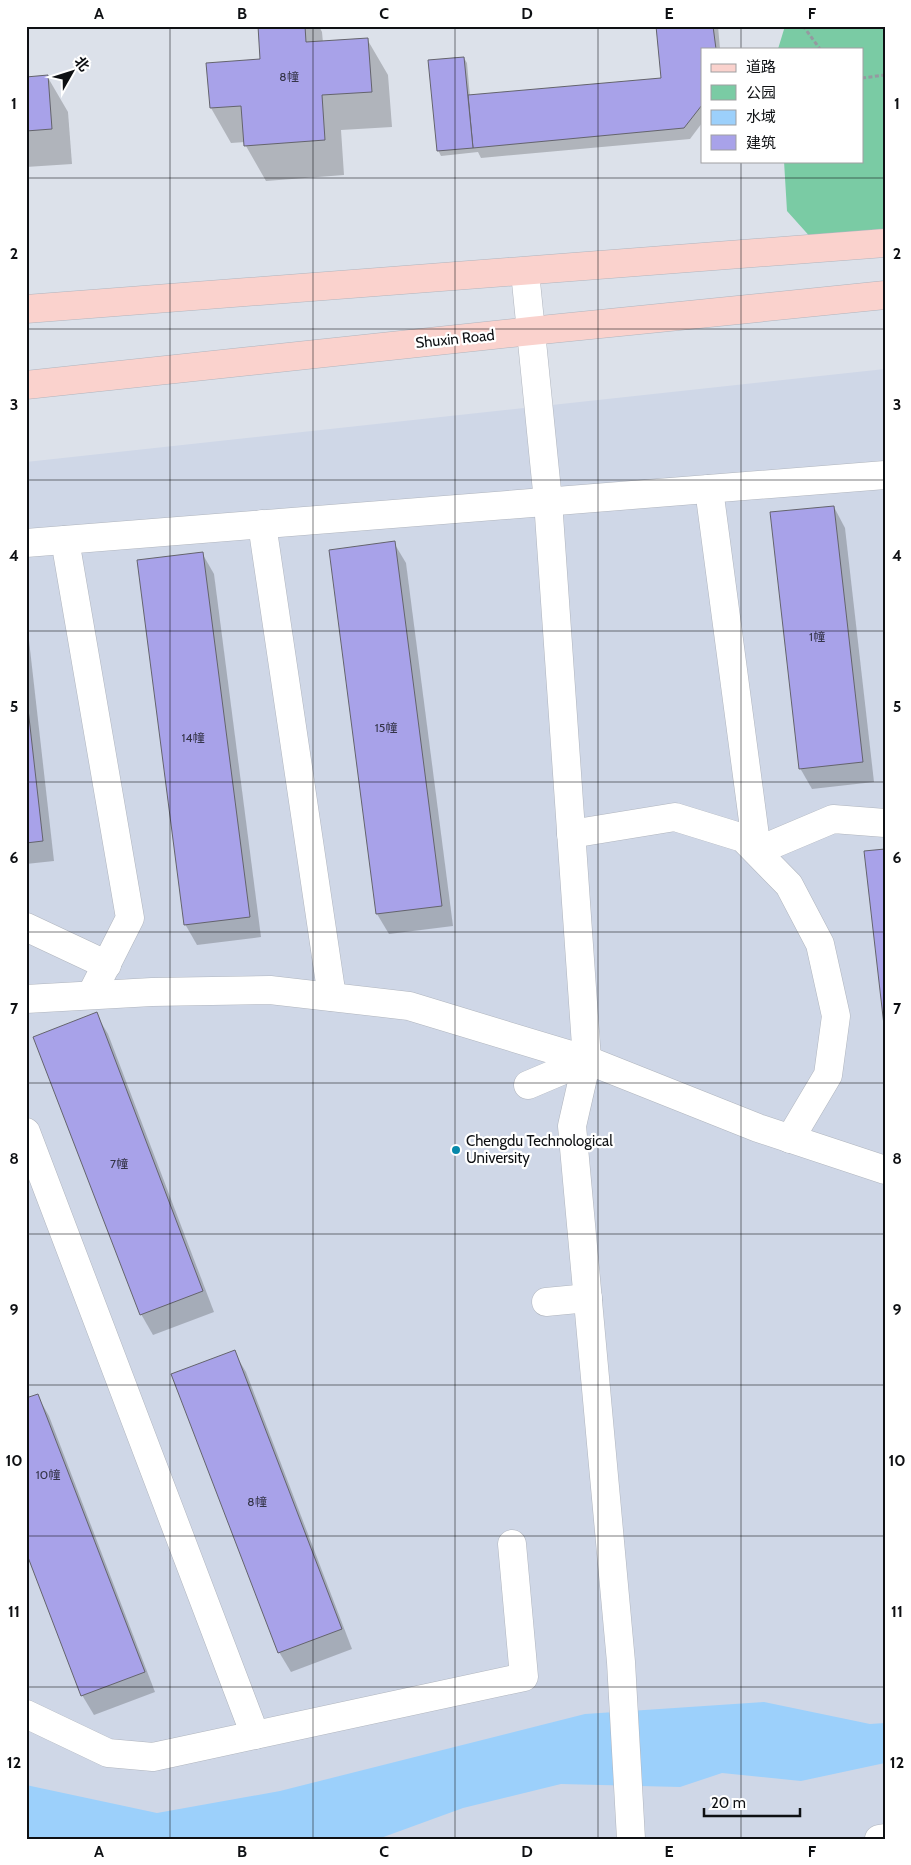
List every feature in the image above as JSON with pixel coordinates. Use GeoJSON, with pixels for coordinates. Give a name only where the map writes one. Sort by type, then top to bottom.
{"type":"FeatureCollection","features":[{"type":"Feature","properties":{"kind":"main road"},"geometry":{"type":"LineString","coordinates":[[26,309],[885,243]]}},
{"type":"Feature","properties":{"kind":"main road","name":"Shuxin Road"},"geometry":{"type":"LineString","coordinates":[[26,385],[531,330],[885,295]]}},
{"type":"Feature","properties":{"kind":"street"},"geometry":{"type":"LineString","coordinates":[[525,272],[548,501],[586,1060],[572,1126],[621,1662],[631,1839]]}},
{"type":"Feature","properties":{"kind":"street"},"geometry":{"type":"LineString","coordinates":[[26,543],[885,475]]}},
{"type":"Feature","properties":{"kind":"street"},"geometry":{"type":"LineString","coordinates":[[710,488],[757,852]]}},
{"type":"Feature","properties":{"kind":"street"},"geometry":{"type":"LineString","coordinates":[[262,524],[332,997]]}},
{"type":"Feature","properties":{"kind":"street"},"geometry":{"type":"LineString","coordinates":[[65,540],[130,918],[91,996]]}},
{"type":"Feature","properties":{"kind":"street"},"geometry":{"type":"LineString","coordinates":[[571,834],[675,817],[743,838],[790,885],[820,944],[836,1016],[828,1075],[790,1139]]}},
{"type":"Feature","properties":{"kind":"street"},"geometry":{"type":"LineString","coordinates":[[757,852],[833,819],[885,823]]}},
{"type":"Feature","properties":{"kind":"street"},"geometry":{"type":"LineString","coordinates":[[26,927],[107,965]]}},
{"type":"Feature","properties":{"kind":"street"},"geometry":{"type":"LineString","coordinates":[[26,999],[152,992],[270,990],[409,1006],[586,1060],[749,1125],[885,1170]]}},
{"type":"Feature","properties":{"kind":"street"},"geometry":{"type":"LineString","coordinates":[[528,1085],[586,1060]]}},
{"type":"Feature","properties":{"kind":"street"},"geometry":{"type":"LineString","coordinates":[[26,1132],[254,1735]]}},
{"type":"Feature","properties":{"kind":"street"},"geometry":{"type":"LineString","coordinates":[[546,1302],[588,1298]]}},
{"type":"Feature","properties":{"kind":"street"},"geometry":{"type":"LineString","coordinates":[[27,1712],[108,1753],[153,1757],[524,1677],[512,1544]]}},
{"type":"Feature","properties":{"kind":"street"},"geometry":{"type":"LineString","coordinates":[[879,1839],[885,1838]]}},
{"type":"Feature","properties":{"kind":"path"},"geometry":{"type":"LineString","coordinates":[[803,26],[819,48]]}},
{"type":"Feature","properties":{"kind":"path"},"geometry":{"type":"LineString","coordinates":[[864,78],[885,74]]}},
{"type":"Feature","properties":{"kind":"shaded area","name":"Chengdu Technological University"},"geometry":{"type":"Polygon","coordinates":[[[885,369],[885,1839],[26,1839],[26,462],[885,369]]]}},
{"type":"Feature","properties":{"kind":"green space"},"geometry":{"type":"Polygon","coordinates":[[[785,26],[885,26],[885,234],[813,240],[787,211],[784,162],[864,162],[864,48],[778,48],[785,26]]]}},
{"type":"Feature","properties":{"kind":"water"},"geometry":{"type":"Polygon","coordinates":[[[764,1702],[870,1724],[885,1723],[885,1763],[801,1781],[722,1773],[680,1787],[561,1784],[463,1808],[378,1839],[26,1839],[26,1785],[157,1813],[280,1791],[585,1714],[764,1702]]]}},
{"type":"Feature","properties":{"kind":"building"},"geometry":{"type":"Polygon","coordinates":[[[258,26],[305,26],[306,42],[368,38],[372,92],[322,95],[325,140],[244,146],[241,106],[210,108],[206,63],[260,59],[258,26]]]}},
{"type":"Feature","properties":{"kind":"building"},"geometry":{"type":"Polygon","coordinates":[[[656,26],[713,26],[716,48],[701,48],[701,106],[684,128],[473,148],[468,95],[661,78],[656,26]]]}},
{"type":"Feature","properties":{"kind":"building"},"geometry":{"type":"Polygon","coordinates":[[[464,57],[473,148],[437,151],[428,60],[464,57]]]}},
{"type":"Feature","properties":{"kind":"building"},"geometry":{"type":"Polygon","coordinates":[[[48,75],[52,129],[26,131],[26,77],[48,75]]]}},
{"type":"Feature","properties":{"kind":"building"},"geometry":{"type":"Polygon","coordinates":[[[834,506],[863,762],[799,769],[770,512],[834,506]]]}},
{"type":"Feature","properties":{"kind":"building"},"geometry":{"type":"Polygon","coordinates":[[[395,541],[442,906],[376,914],[329,550],[395,541]]]}},
{"type":"Feature","properties":{"kind":"building"},"geometry":{"type":"Polygon","coordinates":[[[203,552],[250,917],[184,925],[137,560],[203,552]]]}},
{"type":"Feature","properties":{"kind":"building"},"geometry":{"type":"Polygon","coordinates":[[[26,691],[43,841],[26,843],[26,691]]]}},
{"type":"Feature","properties":{"kind":"building"},"geometry":{"type":"Polygon","coordinates":[[[885,849],[885,1034],[864,851],[885,849]]]}},
{"type":"Feature","properties":{"kind":"building"},"geometry":{"type":"Polygon","coordinates":[[[97,1012],[203,1291],[140,1315],[33,1037],[97,1012]]]}},
{"type":"Feature","properties":{"kind":"building"},"geometry":{"type":"Polygon","coordinates":[[[235,1350],[342,1629],[278,1653],[171,1374],[235,1350]]]}},
{"type":"Feature","properties":{"kind":"building"},"geometry":{"type":"Polygon","coordinates":[[[38,1394],[145,1672],[81,1696],[26,1552],[26,1398],[38,1394]]]}},
{"type":"Feature","properties":{"kind":"place","name":"Chengdu Technological University"},"geometry":{"type":"Point","coordinates":[456,1150]}}]}
